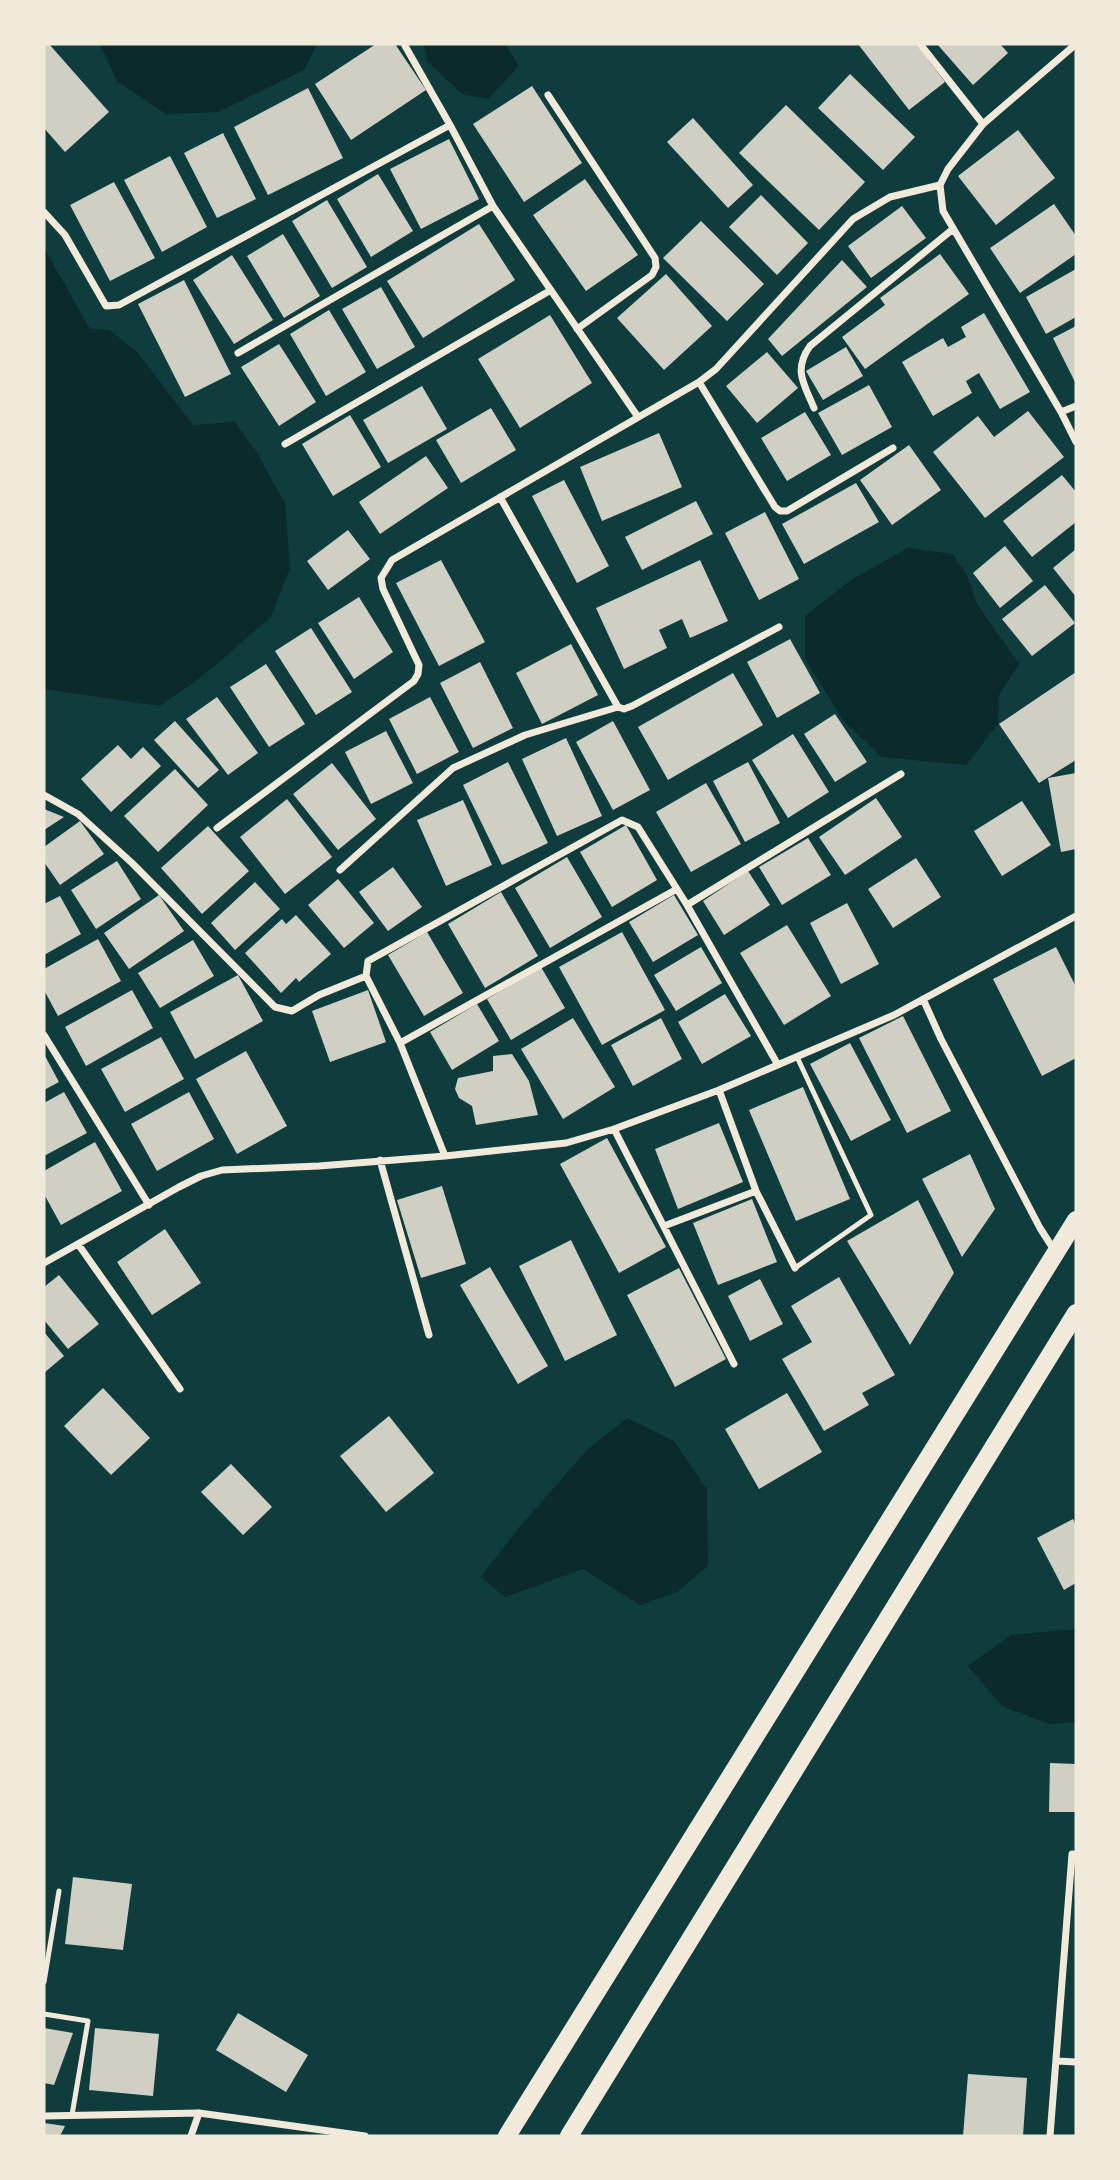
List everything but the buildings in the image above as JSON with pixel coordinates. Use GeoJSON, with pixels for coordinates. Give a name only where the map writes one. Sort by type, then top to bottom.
{"type":"FeatureCollection","features":[{"type":"Feature","properties":{"kind":"main road"},"geometry":{"type":"LineString","coordinates":[[506,2136],[1076,1220]]}},
{"type":"Feature","properties":{"kind":"main road"},"geometry":{"type":"LineString","coordinates":[[569,2136],[1076,1313]]}},
{"type":"Feature","properties":{"kind":"street"},"geometry":{"type":"LineString","coordinates":[[404,44],[493,206],[638,417]]}},
{"type":"Feature","properties":{"kind":"street"},"geometry":{"type":"LineString","coordinates":[[920,44],[983,124]]}},
{"type":"Feature","properties":{"kind":"street"},"geometry":{"type":"LineString","coordinates":[[1076,44],[983,124],[948,169],[940,185],[943,211],[1076,442]]}},
{"type":"Feature","properties":{"kind":"street"},"geometry":{"type":"LineString","coordinates":[[548,95],[655,258],[656,267],[652,275],[577,328]]}},
{"type":"Feature","properties":{"kind":"street"},"geometry":{"type":"LineString","coordinates":[[44,212],[65,235],[106,306],[119,305],[450,125]]}},
{"type":"Feature","properties":{"kind":"street"},"geometry":{"type":"LineString","coordinates":[[217,828],[414,681],[419,665],[383,589],[381,578],[392,560],[699,382],[716,369],[853,219],[890,197],[940,185]]}},
{"type":"Feature","properties":{"kind":"street"},"geometry":{"type":"LineString","coordinates":[[238,353],[493,206]]}},
{"type":"Feature","properties":{"kind":"street"},"geometry":{"type":"LineString","coordinates":[[814,408],[801,375],[803,355],[810,346],[953,229]]}},
{"type":"Feature","properties":{"kind":"street"},"geometry":{"type":"LineString","coordinates":[[285,444],[551,290]]}},
{"type":"Feature","properties":{"kind":"street"},"geometry":{"type":"LineString","coordinates":[[699,382],[775,507],[780,511],[787,511],[892,448]]}},
{"type":"Feature","properties":{"kind":"street"},"geometry":{"type":"LineString","coordinates":[[1061,412],[1076,406]]}},
{"type":"Feature","properties":{"kind":"street"},"geometry":{"type":"LineString","coordinates":[[500,497],[618,707]]}},
{"type":"Feature","properties":{"kind":"street"},"geometry":{"type":"LineString","coordinates":[[340,870],[453,768],[525,735],[618,707],[624,709],[632,706],[779,627]]}},
{"type":"Feature","properties":{"kind":"street"},"geometry":{"type":"LineString","coordinates":[[687,905],[901,774]]}},
{"type":"Feature","properties":{"kind":"street"},"geometry":{"type":"LineString","coordinates":[[44,795],[78,814],[132,863],[275,1007],[292,1011],[319,995],[366,976]]}},
{"type":"Feature","properties":{"kind":"street"},"geometry":{"type":"LineString","coordinates":[[445,1156],[400,1043],[366,976],[368,961],[622,820],[632,822],[638,827],[687,905],[778,1065]]}},
{"type":"Feature","properties":{"kind":"street"},"geometry":{"type":"LineString","coordinates":[[400,1043],[677,889]]}},
{"type":"Feature","properties":{"kind":"street"},"geometry":{"type":"LineString","coordinates":[[44,1263],[201,1176],[222,1170],[445,1156],[566,1143],[614,1129],[719,1090],[894,1015],[1076,916]]}},
{"type":"Feature","properties":{"kind":"street"},"geometry":{"type":"LineString","coordinates":[[923,999],[947,1051],[1056,1253]]}},
{"type":"Feature","properties":{"kind":"street"},"geometry":{"type":"LineString","coordinates":[[44,1035],[149,1205]]}},
{"type":"Feature","properties":{"kind":"street"},"geometry":{"type":"LineString","coordinates":[[719,1090],[757,1191],[795,1268]]}},
{"type":"Feature","properties":{"kind":"street"},"geometry":{"type":"LineString","coordinates":[[614,1129],[734,1364]]}},
{"type":"Feature","properties":{"kind":"street"},"geometry":{"type":"LineString","coordinates":[[380,1160],[429,1335]]}},
{"type":"Feature","properties":{"kind":"street"},"geometry":{"type":"LineString","coordinates":[[664,1226],[757,1191]]}},
{"type":"Feature","properties":{"kind":"street"},"geometry":{"type":"LineString","coordinates":[[78,1244],[180,1388]]}},
{"type":"Feature","properties":{"kind":"street"},"geometry":{"type":"LineString","coordinates":[[1050,2136],[1072,1854],[1076,1854]]}},
{"type":"Feature","properties":{"kind":"street"},"geometry":{"type":"LineString","coordinates":[[1057,2061],[1076,2062]]}},
{"type":"Feature","properties":{"kind":"street"},"geometry":{"type":"LineString","coordinates":[[191,2136],[199,2113]]}},
{"type":"Feature","properties":{"kind":"street"},"geometry":{"type":"LineString","coordinates":[[44,2116],[199,2113],[365,2136]]}},
{"type":"Feature","properties":{"kind":"lane"},"geometry":{"type":"LineString","coordinates":[[795,1268],[871,1215],[797,1057]]}},
{"type":"Feature","properties":{"kind":"lane"},"geometry":{"type":"LineString","coordinates":[[44,1982],[59,1891]]}},
{"type":"Feature","properties":{"kind":"lane"},"geometry":{"type":"LineString","coordinates":[[44,2014],[88,2021],[72,2115]]}},
{"type":"Feature","properties":{"kind":"water"},"geometry":{"type":"Polygon","coordinates":[[[100,44],[316,46],[304,70],[218,112],[166,114],[117,81],[100,44]]]}},
{"type":"Feature","properties":{"kind":"water"},"geometry":{"type":"Polygon","coordinates":[[[424,44],[505,44],[519,66],[488,99],[462,94],[427,61],[424,44]]]}},
{"type":"Feature","properties":{"kind":"water"},"geometry":{"type":"Polygon","coordinates":[[[44,248],[90,329],[109,330],[138,353],[193,425],[235,422],[257,453],[285,503],[290,568],[271,617],[204,675],[160,706],[44,689],[44,248]]]}},
{"type":"Feature","properties":{"kind":"water"},"geometry":{"type":"Polygon","coordinates":[[[908,548],[953,554],[967,575],[977,604],[1019,664],[999,695],[998,724],[966,765],[882,757],[844,722],[805,658],[805,616],[851,580],[908,548]]]}},
{"type":"Feature","properties":{"kind":"water"},"geometry":{"type":"Polygon","coordinates":[[[627,1418],[674,1441],[707,1489],[708,1566],[677,1592],[640,1605],[583,1569],[505,1597],[481,1577],[516,1531],[587,1450],[627,1418]]]}},
{"type":"Feature","properties":{"kind":"water"},"geometry":{"type":"Polygon","coordinates":[[[1076,1629],[1076,1722],[1049,1724],[1002,1706],[968,1666],[1011,1635],[1076,1629]]]}}]}
